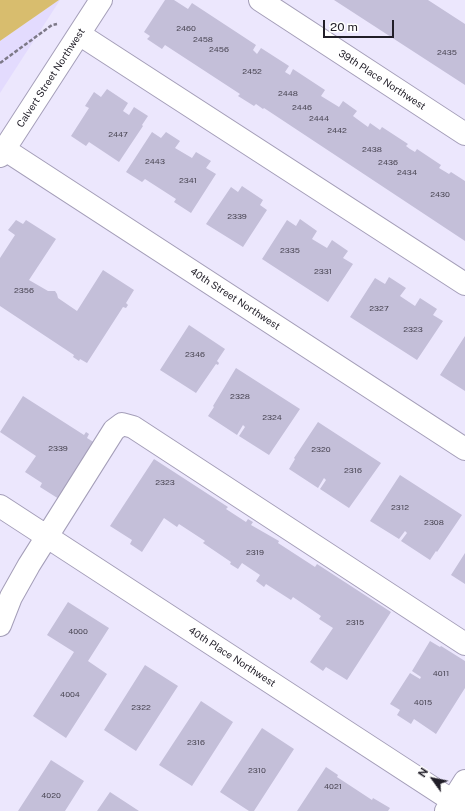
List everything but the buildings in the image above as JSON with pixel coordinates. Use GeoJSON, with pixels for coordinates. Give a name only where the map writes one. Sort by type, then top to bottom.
{"type":"FeatureCollection","features":[{"type":"Feature","properties":{"kind":"street","name":"Calvert Street Northwest"},"geometry":{"type":"LineString","coordinates":[[2,153],[101,0]]}},
{"type":"Feature","properties":{"kind":"street","name":"39th Place Northwest"},"geometry":{"type":"LineString","coordinates":[[260,0],[465,134]]}},
{"type":"Feature","properties":{"kind":"street"},"geometry":{"type":"LineString","coordinates":[[79,34],[465,284]]}},
{"type":"Feature","properties":{"kind":"street","name":"40th Street Northwest"},"geometry":{"type":"LineString","coordinates":[[2,153],[465,449]]}},
{"type":"Feature","properties":{"kind":"street"},"geometry":{"type":"LineString","coordinates":[[0,624],[19,581],[114,430],[122,424],[140,431],[465,644]]}},
{"type":"Feature","properties":{"kind":"street","name":"40th Place Northwest"},"geometry":{"type":"LineString","coordinates":[[0,506],[454,807]]}},
{"type":"Feature","properties":{"kind":"street"},"geometry":{"type":"LineString","coordinates":[[454,807],[465,781]]}},
{"type":"Feature","properties":{"kind":"path"},"geometry":{"type":"LineString","coordinates":[[0,62],[52,25]]}},
{"type":"Feature","properties":{"kind":"shaded area"},"geometry":{"type":"Polygon","coordinates":[[[0,0],[59,0],[0,41],[0,0]]]}},
{"type":"Feature","properties":{"kind":"shaded area"},"geometry":{"type":"Polygon","coordinates":[[[60,0],[0,93],[0,41],[60,0]]]}}]}
